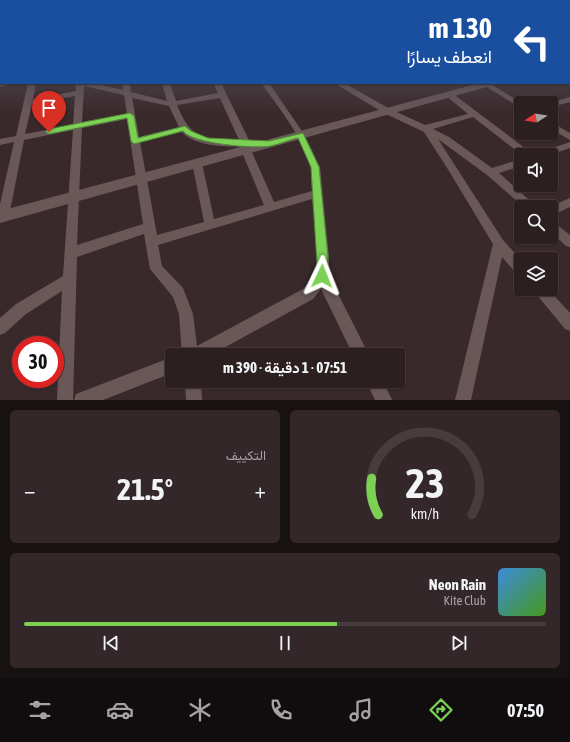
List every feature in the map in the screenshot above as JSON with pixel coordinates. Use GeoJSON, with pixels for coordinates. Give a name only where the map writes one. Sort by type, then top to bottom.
{"type":"FeatureCollection","features":[{"type":"Feature","properties":{"kind":"street"},"geometry":{"type":"LineString","coordinates":[[32,84],[20,138],[5,184],[2,216],[198,163],[245,146],[269,143],[300,135],[449,95],[484,84]]}},
{"type":"Feature","properties":{"kind":"street"},"geometry":{"type":"LineString","coordinates":[[126,84],[140,179],[156,268],[178,293],[186,314],[189,348]]}},
{"type":"Feature","properties":{"kind":"street"},"geometry":{"type":"LineString","coordinates":[[166,84],[171,104],[188,133],[207,140],[245,146]]}},
{"type":"Feature","properties":{"kind":"street"},"geometry":{"type":"LineString","coordinates":[[218,84],[271,207]]}},
{"type":"Feature","properties":{"kind":"street"},"geometry":{"type":"LineString","coordinates":[[266,84],[300,135],[315,167],[316,194],[323,257],[322,276],[358,348]]}},
{"type":"Feature","properties":{"kind":"street"},"geometry":{"type":"LineString","coordinates":[[340,84],[387,111],[426,128],[462,149],[523,200]]}},
{"type":"Feature","properties":{"kind":"street"},"geometry":{"type":"LineString","coordinates":[[488,84],[514,101]]}},
{"type":"Feature","properties":{"kind":"street"},"geometry":{"type":"LineString","coordinates":[[28,102],[79,86],[101,87],[152,101],[171,104],[223,94]]}},
{"type":"Feature","properties":{"kind":"street"},"geometry":{"type":"LineString","coordinates":[[65,400],[79,86]]}},
{"type":"Feature","properties":{"kind":"street"},"geometry":{"type":"LineString","coordinates":[[449,95],[520,148]]}},
{"type":"Feature","properties":{"kind":"street"},"geometry":{"type":"LineString","coordinates":[[558,104],[568,102]]}},
{"type":"Feature","properties":{"kind":"street"},"geometry":{"type":"LineString","coordinates":[[426,128],[476,114]]}},
{"type":"Feature","properties":{"kind":"street"},"geometry":{"type":"LineString","coordinates":[[0,142],[77,125],[130,116]]}},
{"type":"Feature","properties":{"kind":"street"},"geometry":{"type":"LineString","coordinates":[[134,141],[185,128]]}},
{"type":"Feature","properties":{"kind":"street"},"geometry":{"type":"LineString","coordinates":[[426,128],[454,168],[499,244],[514,261]]}},
{"type":"Feature","properties":{"kind":"street"},"geometry":{"type":"LineString","coordinates":[[558,129],[570,137]]}},
{"type":"Feature","properties":{"kind":"street"},"geometry":{"type":"LineString","coordinates":[[558,149],[570,145]]}},
{"type":"Feature","properties":{"kind":"street"},"geometry":{"type":"LineString","coordinates":[[198,163],[210,225]]}},
{"type":"Feature","properties":{"kind":"street"},"geometry":{"type":"LineString","coordinates":[[491,172],[514,164]]}},
{"type":"Feature","properties":{"kind":"street"},"geometry":{"type":"LineString","coordinates":[[152,242],[316,194]]}},
{"type":"Feature","properties":{"kind":"street"},"geometry":{"type":"LineString","coordinates":[[558,208],[570,202]]}},
{"type":"Feature","properties":{"kind":"street"},"geometry":{"type":"LineString","coordinates":[[71,253],[149,227]]}},
{"type":"Feature","properties":{"kind":"street"},"geometry":{"type":"LineString","coordinates":[[558,231],[570,242]]}},
{"type":"Feature","properties":{"kind":"street"},"geometry":{"type":"LineString","coordinates":[[463,400],[499,244]]}},
{"type":"Feature","properties":{"kind":"street"},"geometry":{"type":"LineString","coordinates":[[209,348],[308,294],[322,276]]}},
{"type":"Feature","properties":{"kind":"street"},"geometry":{"type":"LineString","coordinates":[[0,328],[22,309],[70,278]]}},
{"type":"Feature","properties":{"kind":"street"},"geometry":{"type":"LineString","coordinates":[[545,296],[570,324]]}},
{"type":"Feature","properties":{"kind":"street"},"geometry":{"type":"LineString","coordinates":[[82,400],[165,368]]}},
{"type":"Feature","properties":{"kind":"street"},"geometry":{"type":"LineString","coordinates":[[193,388],[194,400]]}},
{"type":"Feature","properties":{"kind":"street"},"geometry":{"type":"LineString","coordinates":[[378,388],[384,400]]}},
{"type":"Feature","properties":{"kind":"route"},"geometry":{"type":"LineString","coordinates":[[49,132],[77,125],[130,116],[134,141],[185,128],[188,133],[207,140],[269,143],[300,135],[312,157],[315,167],[316,194],[323,257],[322,276]]}}]}
